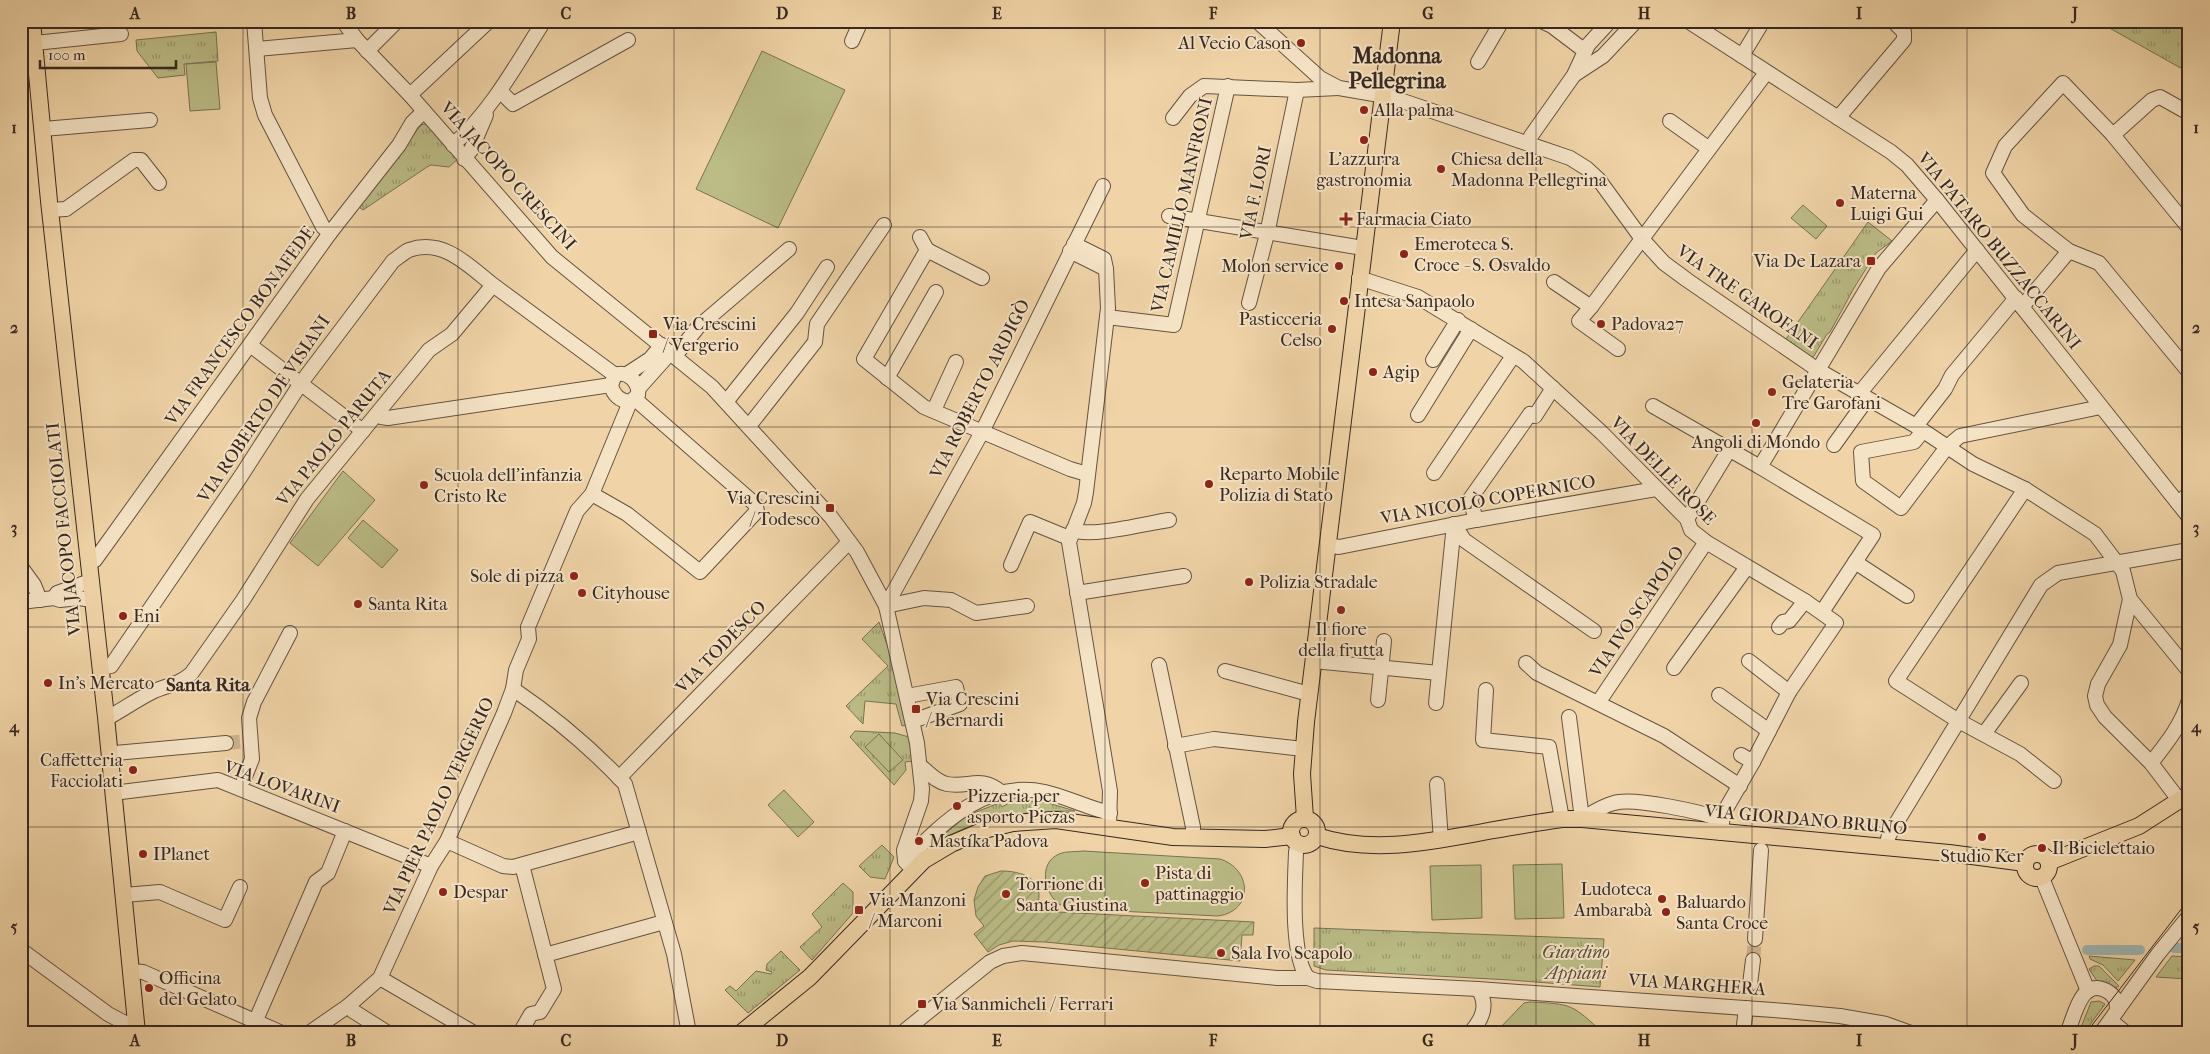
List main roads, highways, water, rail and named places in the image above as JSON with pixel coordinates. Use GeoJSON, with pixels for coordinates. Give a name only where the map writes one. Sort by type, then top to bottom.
{"type":"FeatureCollection","features":[{"type":"Feature","properties":{"kind":"main road","name":"VIA JACOPO FACCIOLATI"},"geometry":{"type":"LineString","coordinates":[[32,21],[50,210],[89,563],[88,593],[106,717],[136,1027]]}},
{"type":"Feature","properties":{"kind":"main road"},"geometry":{"type":"LineString","coordinates":[[1305,818],[1302,774],[1309,694],[1392,21]]}},
{"type":"Feature","properties":{"kind":"main road"},"geometry":{"type":"LineString","coordinates":[[2025,863],[2028,875],[2042,878],[2048,873],[2049,862],[2139,826],[2184,797]]}},
{"type":"Feature","properties":{"kind":"main road"},"geometry":{"type":"LineString","coordinates":[[741,1033],[810,977],[909,866],[966,836],[1013,824],[1056,820],[1110,820],[1162,836],[1295,840],[1309,844],[1317,836],[1315,824],[1305,818]]}},
{"type":"Feature","properties":{"kind":"main road"},"geometry":{"type":"LineString","coordinates":[[1295,840],[1294,824],[1305,818]]}},
{"type":"Feature","properties":{"kind":"main road","name":"VIA GIORDANO BRUNO"},"geometry":{"type":"LineString","coordinates":[[1317,836],[1335,841],[1364,845],[1391,845],[1441,840],[1562,819],[1722,822],[1886,847],[2025,863],[2031,856],[2038,854],[2045,856],[2049,862]]}},
{"type":"Feature","properties":{"kind":"waterway"},"geometry":{"type":"LineString","coordinates":[[2174,948],[2189,948]]}},
{"type":"Feature","properties":{"kind":"waterway"},"geometry":{"type":"LineString","coordinates":[[2087,950],[2140,950]]}},
{"type":"Feature","properties":{"kind":"tunnel"},"geometry":{"type":"LineString","coordinates":[[226,743],[247,741]]}},
{"type":"Feature","properties":{"kind":"tunnel"},"geometry":{"type":"LineString","coordinates":[[1753,960],[1755,939]]}},
{"type":"Feature","properties":{"kind":"tram line"},"geometry":{"type":"LineString","coordinates":[[2086,1033],[2189,899]]}},
{"type":"Feature","properties":{"kind":"place","name":"Al Vecio Cason"},"geometry":{"type":"Point","coordinates":[1301,43]}},
{"type":"Feature","properties":{"kind":"place","name":"Alla palma"},"geometry":{"type":"Point","coordinates":[1364,110]}},
{"type":"Feature","properties":{"kind":"place","name":"L'azzurra gastronomia"},"geometry":{"type":"Point","coordinates":[1364,140]}},
{"type":"Feature","properties":{"kind":"place","name":"Chiesa della Madonna Pellegrina"},"geometry":{"type":"Point","coordinates":[1441,169]}},
{"type":"Feature","properties":{"kind":"place","name":"Materna Luigi Gui"},"geometry":{"type":"Point","coordinates":[1840,203]}},
{"type":"Feature","properties":{"kind":"place","name":"Farmacia Ciato"},"geometry":{"type":"Point","coordinates":[1346,219]}},
{"type":"Feature","properties":{"kind":"place","name":"Emeroteca S. Croce - S. Osvaldo"},"geometry":{"type":"Point","coordinates":[1404,254]}},
{"type":"Feature","properties":{"kind":"place","name":"Via De Lazara"},"geometry":{"type":"Point","coordinates":[1871,261]}},
{"type":"Feature","properties":{"kind":"place","name":"Molon service"},"geometry":{"type":"Point","coordinates":[1339,266]}},
{"type":"Feature","properties":{"kind":"place","name":"Intesa Sanpaolo"},"geometry":{"type":"Point","coordinates":[1344,301]}},
{"type":"Feature","properties":{"kind":"place","name":"Padova27"},"geometry":{"type":"Point","coordinates":[1601,324]}},
{"type":"Feature","properties":{"kind":"place","name":"Pasticceria Celso"},"geometry":{"type":"Point","coordinates":[1332,329]}},
{"type":"Feature","properties":{"kind":"place","name":"Via Crescini / Vergerio"},"geometry":{"type":"Point","coordinates":[653,334]}},
{"type":"Feature","properties":{"kind":"place","name":"Agip"},"geometry":{"type":"Point","coordinates":[1373,372]}},
{"type":"Feature","properties":{"kind":"place","name":"Gelateria Tre Garofani"},"geometry":{"type":"Point","coordinates":[1772,392]}},
{"type":"Feature","properties":{"kind":"place","name":"Angoli di Mondo"},"geometry":{"type":"Point","coordinates":[1756,423]}},
{"type":"Feature","properties":{"kind":"place","name":"Reparto Mobile Polizia di Stato"},"geometry":{"type":"Point","coordinates":[1209,484]}},
{"type":"Feature","properties":{"kind":"place","name":"Scuola dell'infanzia Cristo Re"},"geometry":{"type":"Point","coordinates":[424,485]}},
{"type":"Feature","properties":{"kind":"place","name":"Via Crescini / Todesco"},"geometry":{"type":"Point","coordinates":[830,508]}},
{"type":"Feature","properties":{"kind":"place","name":"Sole di pizza"},"geometry":{"type":"Point","coordinates":[574,576]}},
{"type":"Feature","properties":{"kind":"place","name":"Polizia Stradale"},"geometry":{"type":"Point","coordinates":[1249,582]}},
{"type":"Feature","properties":{"kind":"place","name":"Cityhouse"},"geometry":{"type":"Point","coordinates":[582,593]}},
{"type":"Feature","properties":{"kind":"place","name":"Santa Rita"},"geometry":{"type":"Point","coordinates":[358,604]}},
{"type":"Feature","properties":{"kind":"place","name":"Il fiore della frutta"},"geometry":{"type":"Point","coordinates":[1341,610]}},
{"type":"Feature","properties":{"kind":"place","name":"Eni"},"geometry":{"type":"Point","coordinates":[123,616]}},
{"type":"Feature","properties":{"kind":"place","name":"In's Mercato"},"geometry":{"type":"Point","coordinates":[48,683]}},
{"type":"Feature","properties":{"kind":"place","name":"Via Crescini / Bernardi"},"geometry":{"type":"Point","coordinates":[916,709]}},
{"type":"Feature","properties":{"kind":"place","name":"Caffetteria Facciolati"},"geometry":{"type":"Point","coordinates":[133,770]}},
{"type":"Feature","properties":{"kind":"place","name":"Pizzeria per asporto Piczas"},"geometry":{"type":"Point","coordinates":[957,806]}},
{"type":"Feature","properties":{"kind":"place","name":"Studio Ker"},"geometry":{"type":"Point","coordinates":[1982,837]}},
{"type":"Feature","properties":{"kind":"place","name":"Mastíka Padova"},"geometry":{"type":"Point","coordinates":[919,841]}},
{"type":"Feature","properties":{"kind":"place","name":"Il Biciclettaio"},"geometry":{"type":"Point","coordinates":[2042,848]}},
{"type":"Feature","properties":{"kind":"place","name":"IPlanet"},"geometry":{"type":"Point","coordinates":[143,854]}},
{"type":"Feature","properties":{"kind":"place","name":"Pista di pattinaggio"},"geometry":{"type":"Point","coordinates":[1145,883]}},
{"type":"Feature","properties":{"kind":"place","name":"Despar"},"geometry":{"type":"Point","coordinates":[443,892]}},
{"type":"Feature","properties":{"kind":"place","name":"Torrione di Santa Giustina"},"geometry":{"type":"Point","coordinates":[1006,894]}},
{"type":"Feature","properties":{"kind":"place","name":"Ludoteca Ambarabà"},"geometry":{"type":"Point","coordinates":[1662,899]}},
{"type":"Feature","properties":{"kind":"place","name":"Via Manzoni / Marconi"},"geometry":{"type":"Point","coordinates":[859,910]}},
{"type":"Feature","properties":{"kind":"place","name":"Baluardo Santa Croce"},"geometry":{"type":"Point","coordinates":[1666,912]}},
{"type":"Feature","properties":{"kind":"place","name":"Sala Ivo Scapolo"},"geometry":{"type":"Point","coordinates":[1221,953]}},
{"type":"Feature","properties":{"kind":"place","name":"Officina del Gelato"},"geometry":{"type":"Point","coordinates":[149,988]}},
{"type":"Feature","properties":{"kind":"place","name":"Via Sanmicheli / Ferrari"},"geometry":{"type":"Point","coordinates":[922,1004]}},
{"type":"Feature","properties":{"kind":"district","name":"Madonna Pellegrina"},"geometry":{"type":"Point","coordinates":[1397,68]}},
{"type":"Feature","properties":{"kind":"district","name":"Santa Rita"},"geometry":{"type":"Point","coordinates":[208,685]}},
{"type":"Feature","properties":{"kind":"park label","name":"Giardino Appiani"},"geometry":{"type":"Point","coordinates":[1576,962]}}]}
